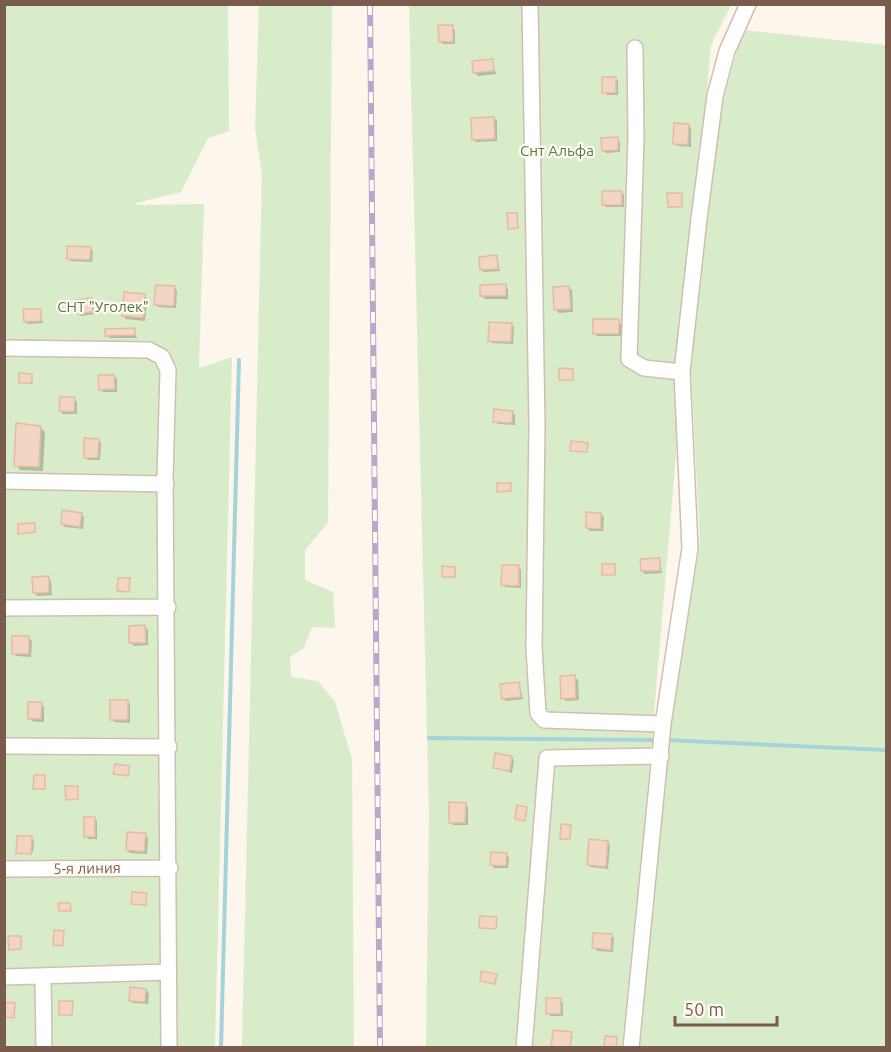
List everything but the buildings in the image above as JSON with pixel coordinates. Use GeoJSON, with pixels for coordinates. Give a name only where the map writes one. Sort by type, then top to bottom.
{"type":"FeatureCollection","features":[{"type":"Feature","properties":{"kind":"street"},"geometry":{"type":"LineString","coordinates":[[530,4],[537,425],[534,648],[538,713],[544,720],[663,724]]}},
{"type":"Feature","properties":{"kind":"street"},"geometry":{"type":"LineString","coordinates":[[631,1047],[663,724],[690,548],[682,372],[715,96],[727,51],[748,4]]}},
{"type":"Feature","properties":{"kind":"street"},"geometry":{"type":"LineString","coordinates":[[635,48],[636,138],[629,359],[644,368],[682,372]]}},
{"type":"Feature","properties":{"kind":"street"},"geometry":{"type":"LineString","coordinates":[[4,348],[149,350],[162,357],[168,370],[166,484],[170,868],[169,1047]]}},
{"type":"Feature","properties":{"kind":"street"},"geometry":{"type":"LineString","coordinates":[[4,481],[166,484]]}},
{"type":"Feature","properties":{"kind":"street"},"geometry":{"type":"LineString","coordinates":[[4,608],[168,607]]}},
{"type":"Feature","properties":{"kind":"street"},"geometry":{"type":"LineString","coordinates":[[4,746],[169,747]]}},
{"type":"Feature","properties":{"kind":"street"},"geometry":{"type":"LineString","coordinates":[[524,1047],[547,758],[661,756]]}},
{"type":"Feature","properties":{"kind":"street","name":"5-я линия"},"geometry":{"type":"LineString","coordinates":[[4,869],[170,868]]}},
{"type":"Feature","properties":{"kind":"street"},"geometry":{"type":"LineString","coordinates":[[4,977],[168,972]]}},
{"type":"Feature","properties":{"kind":"street"},"geometry":{"type":"LineString","coordinates":[[43,976],[44,1047]]}},
{"type":"Feature","properties":{"kind":"green space","name":"СНТ \"Уголек\""},"geometry":{"type":"Polygon","coordinates":[[[5,5],[228,5],[229,131],[208,138],[181,192],[136,203],[137,205],[204,204],[199,368],[232,357],[215,1047],[5,1048],[5,5]]]}},
{"type":"Feature","properties":{"kind":"green space"},"geometry":{"type":"Polygon","coordinates":[[[259,5],[332,5],[328,523],[305,550],[305,580],[333,592],[335,628],[312,627],[304,648],[290,657],[291,677],[318,681],[335,702],[352,759],[354,1047],[242,1047],[262,174],[255,129],[259,5]]]}},
{"type":"Feature","properties":{"kind":"green space","name":"Снт Альфа"},"geometry":{"type":"Polygon","coordinates":[[[409,5],[731,5],[711,45],[645,818],[622,1047],[426,1047],[429,813],[409,5]]]}},
{"type":"Feature","properties":{"kind":"green space"},"geometry":{"type":"Polygon","coordinates":[[[743,30],[886,45],[886,1047],[636,1048],[671,708],[700,543],[691,369],[707,215],[721,108],[743,30]]]}},
{"type":"Feature","properties":{"kind":"waterway"},"geometry":{"type":"LineString","coordinates":[[221,1048],[239,360]]}},
{"type":"Feature","properties":{"kind":"waterway"},"geometry":{"type":"LineString","coordinates":[[429,738],[658,740]]}},
{"type":"Feature","properties":{"kind":"waterway"},"geometry":{"type":"LineString","coordinates":[[665,740],[886,750]]}},
{"type":"Feature","properties":{"kind":"railway"},"geometry":{"type":"LineString","coordinates":[[370,4],[380,1048]]}}]}
